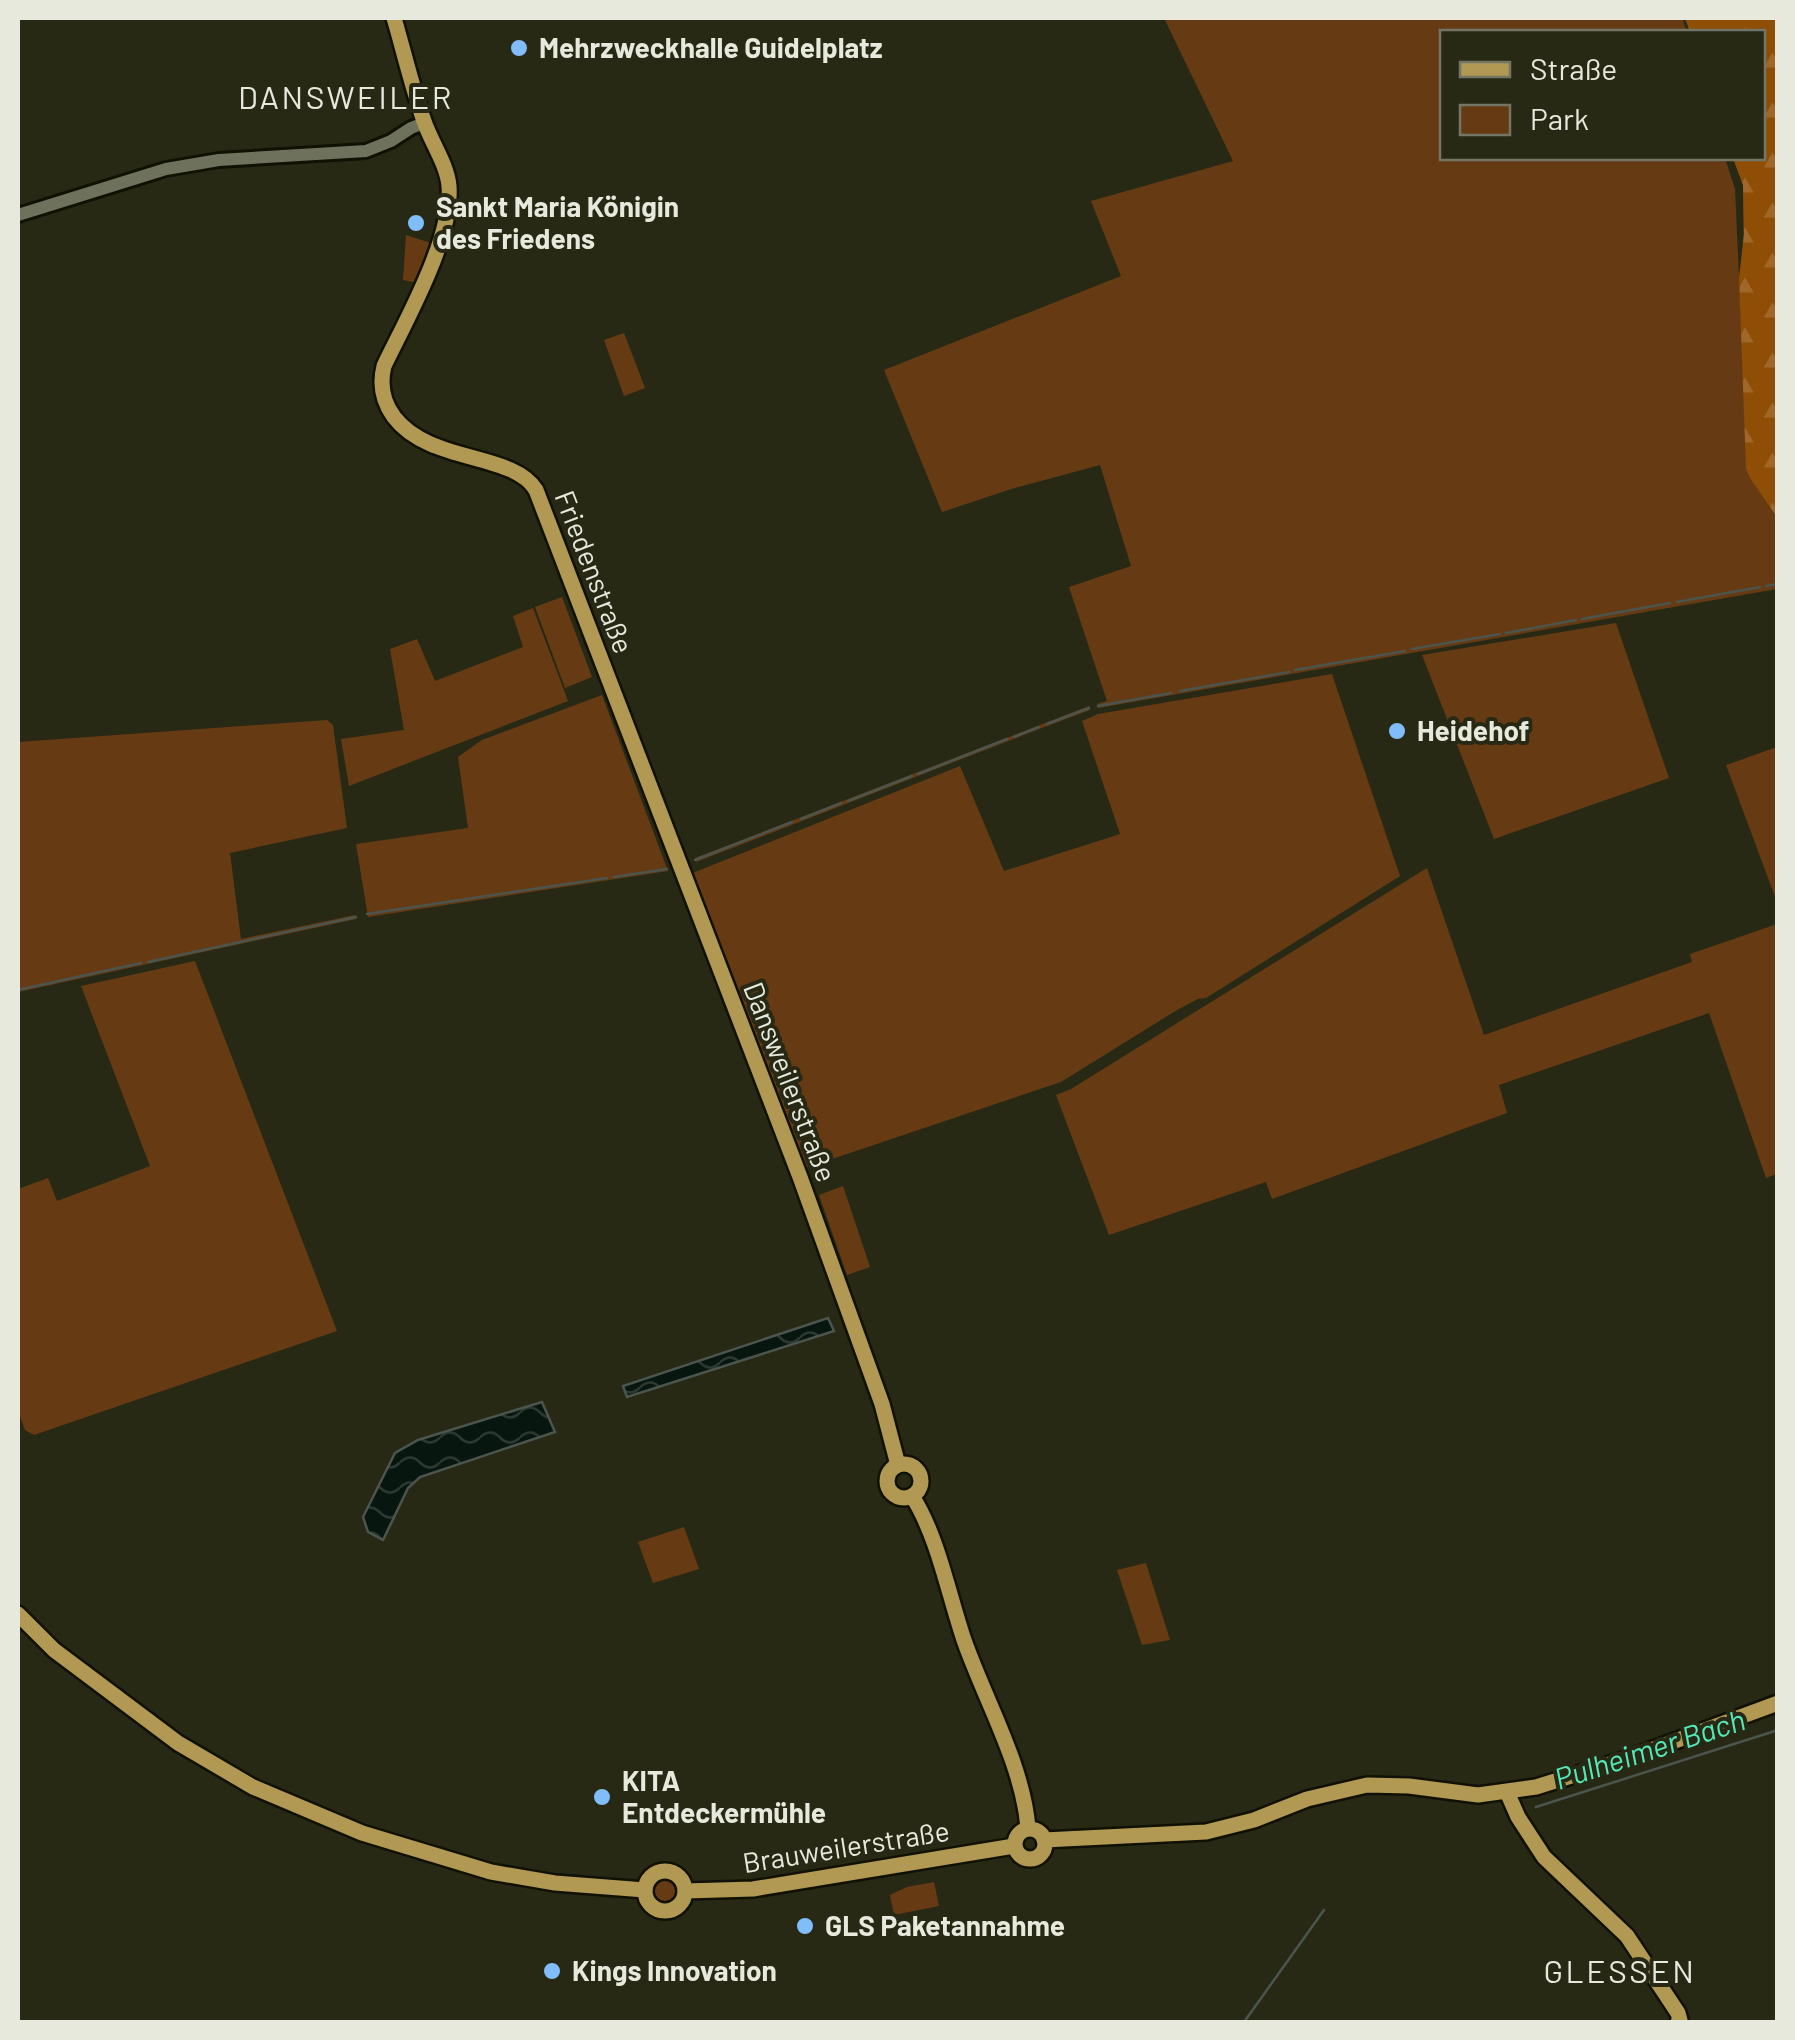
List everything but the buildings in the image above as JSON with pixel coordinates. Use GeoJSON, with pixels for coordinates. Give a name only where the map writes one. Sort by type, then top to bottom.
{"type":"FeatureCollection","features":[{"type":"Feature","properties":{"kind":"main road"},"geometry":{"type":"LineString","coordinates":[[394,18],[424,123]]}},
{"type":"Feature","properties":{"kind":"main road","name":"Friedenstraße"},"geometry":{"type":"LineString","coordinates":[[424,123],[449,185],[448,211],[421,290],[384,366],[383,396],[398,422],[426,444],[518,473],[532,483],[625,721]]}},
{"type":"Feature","properties":{"kind":"main road","name":"Dansweilerstraße"},"geometry":{"type":"LineString","coordinates":[[625,721],[811,1206],[882,1404],[898,1465]]}},
{"type":"Feature","properties":{"kind":"main road","name":"Dansweilerstraße"},"geometry":{"type":"LineString","coordinates":[[908,1464],[919,1473],[920,1484],[912,1496],[896,1496],[889,1489],[888,1475],[898,1465],[908,1464]]}},
{"type":"Feature","properties":{"kind":"main road","name":"Dansweilerstraße"},"geometry":{"type":"LineString","coordinates":[[912,1496],[1012,1764],[1028,1828]]}},
{"type":"Feature","properties":{"kind":"main road"},"geometry":{"type":"LineString","coordinates":[[18,1614],[54,1650],[178,1743],[253,1787],[362,1833],[490,1872],[555,1883],[644,1890]]}},
{"type":"Feature","properties":{"kind":"main road","name":"Brauweilerstraße"},"geometry":{"type":"LineString","coordinates":[[685,1891],[753,1889],[1014,1846],[1019,1855],[1034,1858],[1044,1850],[1044,1840],[1206,1832],[1367,1785],[1478,1795],[1536,1788],[1778,1703]]}},
{"type":"Feature","properties":{"kind":"main road"},"geometry":{"type":"LineString","coordinates":[[1506,1792],[1544,1857],[1627,1936],[1678,2013],[1679,2021]]}},
{"type":"Feature","properties":{"kind":"main road"},"geometry":{"type":"LineString","coordinates":[[1014,1846],[1016,1836],[1028,1828],[1040,1832],[1044,1840]]}},
{"type":"Feature","properties":{"kind":"main road","name":"Brauweilerstraße"},"geometry":{"type":"LineString","coordinates":[[666,1871],[680,1877],[685,1891],[681,1903],[664,1911],[650,1905],[644,1890],[650,1877],[666,1871]]}},
{"type":"Feature","properties":{"kind":"street"},"geometry":{"type":"LineString","coordinates":[[18,214],[184,166],[219,160],[366,151],[424,123]]}},
{"type":"Feature","properties":{"kind":"green space"},"geometry":{"type":"Polygon","coordinates":[[[1164,18],[1682,18],[1686,30],[1440,30],[1440,160],[1726,160],[1735,189],[1745,407],[1743,185],[1734,160],[1765,160],[1765,30],[1689,30],[1685,18],[1777,18],[1777,589],[1098,708],[1097,704],[1107,701],[1069,587],[1131,566],[1100,465],[942,512],[884,370],[1121,276],[1091,201],[1233,161],[1164,18]]]}},
{"type":"Feature","properties":{"kind":"green space"},"geometry":{"type":"Polygon","coordinates":[[[1685,18],[1777,18],[1777,517],[1746,468],[1739,278],[1744,234],[1743,185],[1734,160],[1765,160],[1765,30],[1689,30],[1685,18]]]}},
{"type":"Feature","properties":{"kind":"green space"},"geometry":{"type":"Polygon","coordinates":[[[406,235],[431,243],[417,283],[403,280],[406,235]]]}},
{"type":"Feature","properties":{"kind":"green space"},"geometry":{"type":"Polygon","coordinates":[[[624,333],[645,388],[624,396],[604,340],[624,333]]]}},
{"type":"Feature","properties":{"kind":"green space"},"geometry":{"type":"Polygon","coordinates":[[[562,597],[592,677],[565,688],[535,607],[562,597]]]}},
{"type":"Feature","properties":{"kind":"green space"},"geometry":{"type":"Polygon","coordinates":[[[533,608],[568,701],[349,786],[341,739],[404,730],[390,649],[417,639],[435,681],[523,647],[513,616],[533,608]]]}},
{"type":"Feature","properties":{"kind":"green space"},"geometry":{"type":"Polygon","coordinates":[[[1616,623],[1669,778],[1494,839],[1422,655],[1616,623]]]}},
{"type":"Feature","properties":{"kind":"green space"},"geometry":{"type":"Polygon","coordinates":[[[1332,674],[1400,876],[1206,998],[1177,1010],[1061,1082],[802,1169],[690,874],[960,766],[1004,871],[1120,834],[1082,721],[1098,714],[1332,674]]]}},
{"type":"Feature","properties":{"kind":"green space"},"geometry":{"type":"Polygon","coordinates":[[[602,695],[668,871],[368,917],[356,844],[468,828],[458,757],[482,740],[602,695]]]}},
{"type":"Feature","properties":{"kind":"green space"},"geometry":{"type":"Polygon","coordinates":[[[1089,706],[1090,710],[696,862],[695,858],[1089,706]]]}},
{"type":"Feature","properties":{"kind":"green space"},"geometry":{"type":"Polygon","coordinates":[[[327,720],[333,725],[347,828],[230,853],[241,939],[355,915],[356,919],[18,992],[18,742],[327,720]]]}},
{"type":"Feature","properties":{"kind":"green space"},"geometry":{"type":"Polygon","coordinates":[[[1778,747],[1777,902],[1726,765],[1778,747]]]}},
{"type":"Feature","properties":{"kind":"green space"},"geometry":{"type":"Polygon","coordinates":[[[1427,868],[1484,1035],[1692,962],[1690,954],[1777,924],[1777,1174],[1766,1178],[1709,1013],[1499,1085],[1507,1113],[1272,1199],[1266,1182],[1109,1235],[1056,1095],[1427,868]]]}},
{"type":"Feature","properties":{"kind":"green space"},"geometry":{"type":"Polygon","coordinates":[[[195,961],[337,1331],[34,1435],[25,1430],[18,1411],[18,1189],[48,1178],[57,1201],[150,1166],[81,986],[195,961]]]}},
{"type":"Feature","properties":{"kind":"green space"},"geometry":{"type":"Polygon","coordinates":[[[843,1186],[870,1267],[847,1275],[819,1195],[843,1186]]]}},
{"type":"Feature","properties":{"kind":"green space"},"geometry":{"type":"Polygon","coordinates":[[[684,1527],[699,1569],[653,1583],[638,1542],[684,1527]]]}},
{"type":"Feature","properties":{"kind":"green space"},"geometry":{"type":"Polygon","coordinates":[[[1146,1563],[1170,1640],[1142,1645],[1117,1570],[1146,1563]]]}},
{"type":"Feature","properties":{"kind":"green space"},"geometry":{"type":"Polygon","coordinates":[[[665,1875],[676,1879],[680,1890],[676,1901],[665,1905],[654,1901],[650,1890],[654,1879],[665,1875]]]}},
{"type":"Feature","properties":{"kind":"green space"},"geometry":{"type":"Polygon","coordinates":[[[934,1882],[939,1906],[894,1915],[890,1895],[934,1882]]]}},
{"type":"Feature","properties":{"kind":"water"},"geometry":{"type":"Polygon","coordinates":[[[828,1318],[834,1331],[627,1397],[623,1386],[828,1318]]]}},
{"type":"Feature","properties":{"kind":"water"},"geometry":{"type":"Polygon","coordinates":[[[542,1402],[555,1432],[420,1477],[408,1488],[383,1540],[368,1532],[363,1517],[395,1453],[418,1440],[542,1402]]]}},
{"type":"Feature","properties":{"kind":"waterway"},"geometry":{"type":"LineString","coordinates":[[1766,586],[1778,584]]}},
{"type":"Feature","properties":{"kind":"waterway"},"geometry":{"type":"LineString","coordinates":[[1677,602],[1760,587]]}},
{"type":"Feature","properties":{"kind":"waterway"},"geometry":{"type":"LineString","coordinates":[[1582,619],[1670,603]]}},
{"type":"Feature","properties":{"kind":"waterway"},"geometry":{"type":"LineString","coordinates":[[1506,633],[1576,620]]}},
{"type":"Feature","properties":{"kind":"waterway"},"geometry":{"type":"LineString","coordinates":[[1412,649],[1500,634]]}},
{"type":"Feature","properties":{"kind":"waterway"},"geometry":{"type":"LineString","coordinates":[[1295,670],[1405,651]]}},
{"type":"Feature","properties":{"kind":"waterway"},"geometry":{"type":"LineString","coordinates":[[1180,691],[1289,672]]}},
{"type":"Feature","properties":{"kind":"waterway"},"geometry":{"type":"LineString","coordinates":[[1098,706],[1171,693]]}},
{"type":"Feature","properties":{"kind":"waterway"},"geometry":{"type":"LineString","coordinates":[[1047,724],[1089,708]]}},
{"type":"Feature","properties":{"kind":"waterway"},"geometry":{"type":"LineString","coordinates":[[1014,737],[1039,727]]}},
{"type":"Feature","properties":{"kind":"waterway"},"geometry":{"type":"LineString","coordinates":[[918,774],[1007,739]]}},
{"type":"Feature","properties":{"kind":"waterway"},"geometry":{"type":"LineString","coordinates":[[848,801],[912,776]]}},
{"type":"Feature","properties":{"kind":"waterway"},"geometry":{"type":"LineString","coordinates":[[801,819],[841,803]]}},
{"type":"Feature","properties":{"kind":"waterway"},"geometry":{"type":"LineString","coordinates":[[695,860],[792,822]]}},
{"type":"Feature","properties":{"kind":"waterway"},"geometry":{"type":"LineString","coordinates":[[614,877],[667,869]]}},
{"type":"Feature","properties":{"kind":"waterway"},"geometry":{"type":"LineString","coordinates":[[367,914],[607,878]]}},
{"type":"Feature","properties":{"kind":"waterway"},"geometry":{"type":"LineString","coordinates":[[148,962],[356,917]]}},
{"type":"Feature","properties":{"kind":"waterway"},"geometry":{"type":"LineString","coordinates":[[18,990],[141,963]]}},
{"type":"Feature","properties":{"kind":"waterway","name":"Pulheimer Bach"},"geometry":{"type":"LineString","coordinates":[[1536,1807],[1778,1730]]}},
{"type":"Feature","properties":{"kind":"waterway","name":"Pulheimer Bach"},"geometry":{"type":"LineString","coordinates":[[1244,2022],[1324,1910]]}},
{"type":"Feature","properties":{"kind":"place","name":"Mehrzweckhalle Guidelplatz"},"geometry":{"type":"Point","coordinates":[519,48]}},
{"type":"Feature","properties":{"kind":"place","name":"Sankt Maria Königin des Friedens"},"geometry":{"type":"Point","coordinates":[416,223]}},
{"type":"Feature","properties":{"kind":"place","name":"Heidehof"},"geometry":{"type":"Point","coordinates":[1397,731]}},
{"type":"Feature","properties":{"kind":"place","name":"KITA Entdeckermühle"},"geometry":{"type":"Point","coordinates":[602,1797]}},
{"type":"Feature","properties":{"kind":"place","name":"GLS Paketannahme"},"geometry":{"type":"Point","coordinates":[805,1926]}},
{"type":"Feature","properties":{"kind":"place","name":"Kings Innovation"},"geometry":{"type":"Point","coordinates":[552,1971]}},
{"type":"Feature","properties":{"kind":"district","name":"DANSWEILER"},"geometry":{"type":"Point","coordinates":[346,98]}},
{"type":"Feature","properties":{"kind":"district","name":"GLESSEN"},"geometry":{"type":"Point","coordinates":[1620,1972]}}]}
